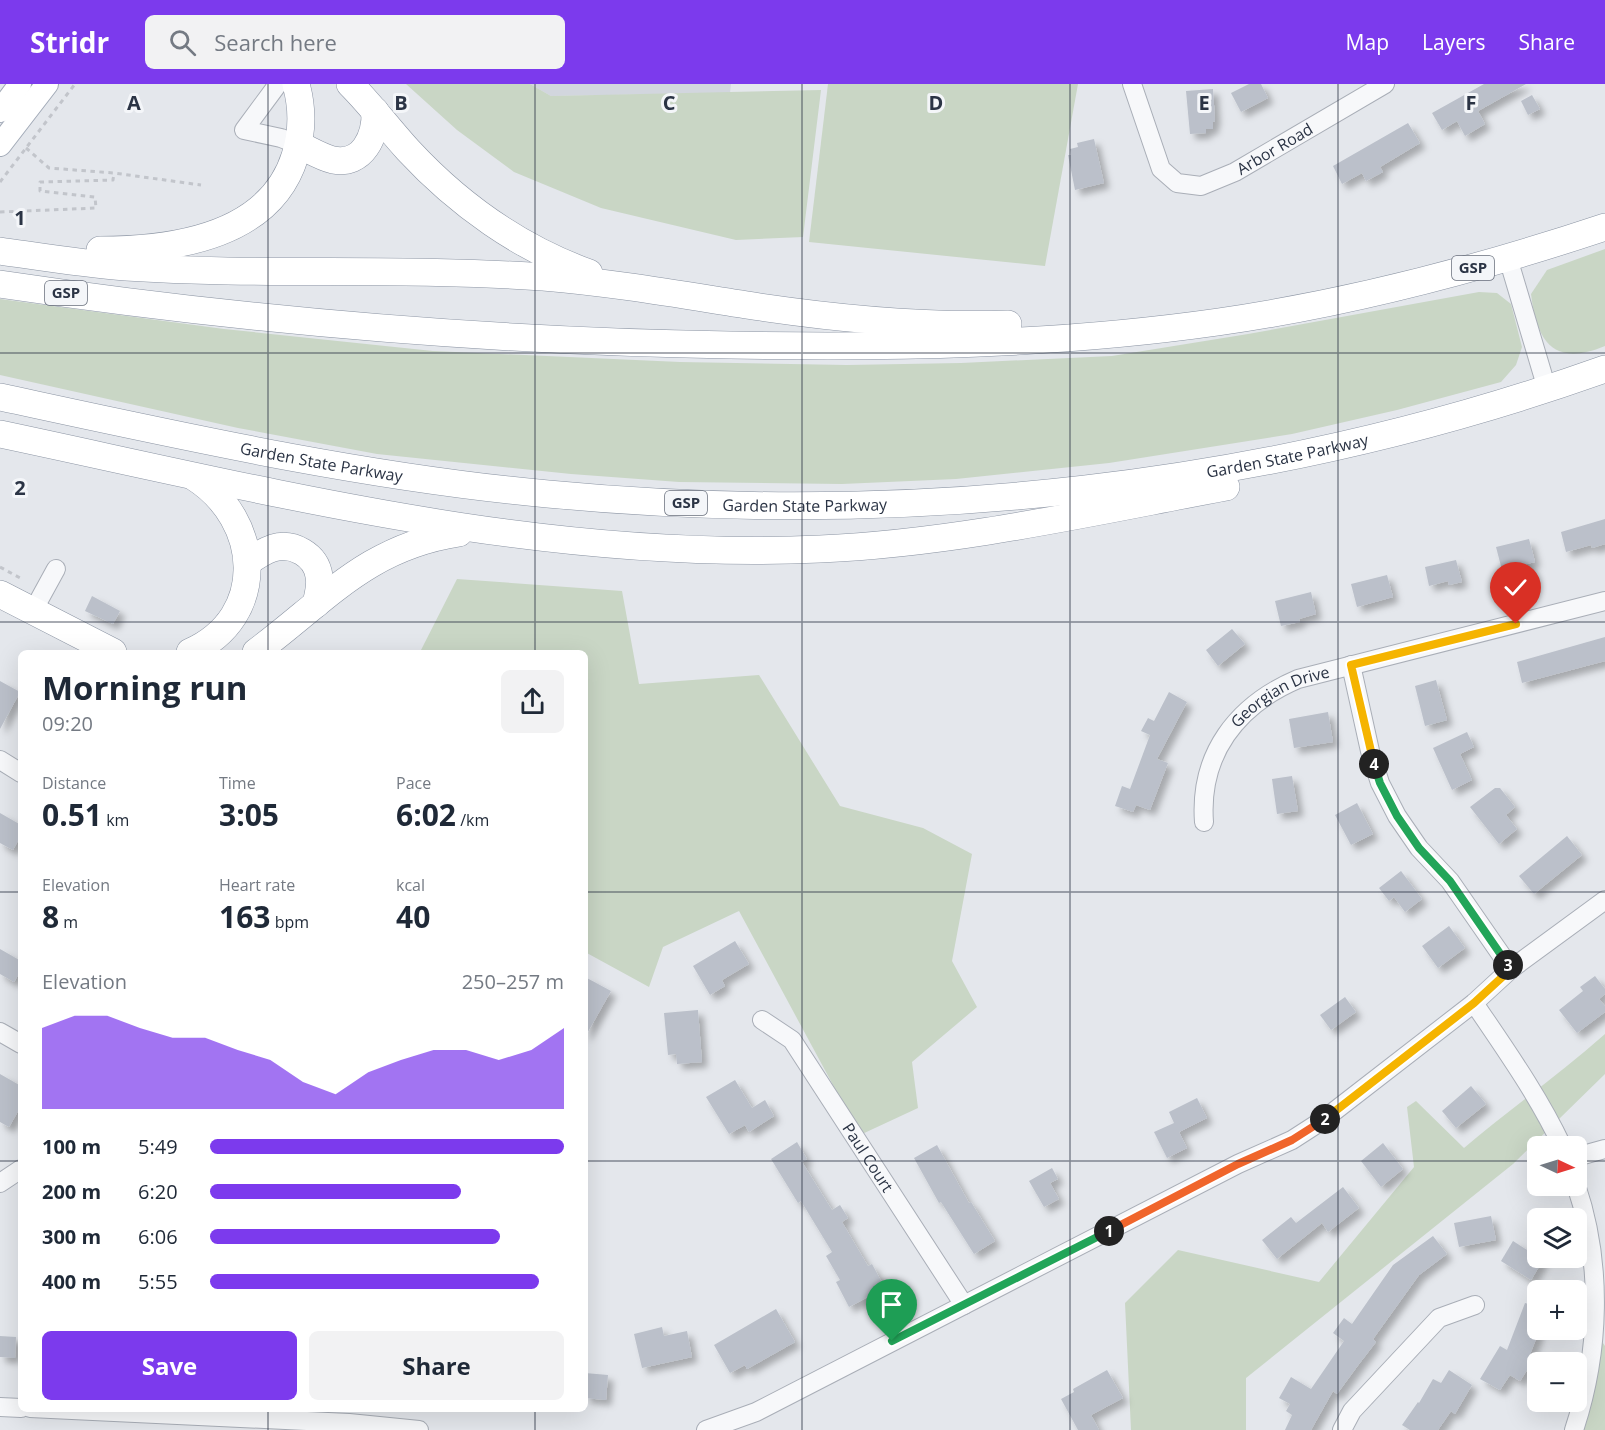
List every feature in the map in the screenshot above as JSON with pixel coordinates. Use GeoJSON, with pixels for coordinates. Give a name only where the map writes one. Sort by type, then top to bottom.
{"type":"FeatureCollection","features":[{"type":"Feature","properties":{"kind":"highway"},"geometry":{"type":"LineString","coordinates":[[0,250],[122,250],[170,244],[212,235],[245,220],[270,200],[287,176],[299,145],[302,114],[296,84]]}},
{"type":"Feature","properties":{"kind":"highway"},"geometry":{"type":"LineString","coordinates":[[350,84],[429,171],[452,194],[476,212],[504,231],[555,259],[624,285]]}},
{"type":"Feature","properties":{"kind":"highway"},"geometry":{"type":"LineString","coordinates":[[299,145],[333,160],[352,159],[368,145],[374,128],[375,111]]}},
{"type":"Feature","properties":{"kind":"highway","name":"GSP"},"geometry":{"type":"LineString","coordinates":[[0,284],[164,306],[485,337],[811,347],[941,345],[1104,336],[1222,321],[1340,300],[1453,273],[1605,227]]}},
{"type":"Feature","properties":{"kind":"highway"},"geometry":{"type":"LineString","coordinates":[[0,250],[92,264],[158,269],[502,275],[624,285],[785,310],[902,322],[985,325],[1078,320],[1222,321]]}},
{"type":"Feature","properties":{"kind":"highway","name":"Garden State Parkway"},"geometry":{"type":"LineString","coordinates":[[0,397],[206,441],[372,472],[547,494],[708,504],[906,503],[967,500],[1143,482],[1319,452],[1457,417],[1605,369]]}},
{"type":"Feature","properties":{"kind":"highway"},"geometry":{"type":"LineString","coordinates":[[0,434],[325,503],[483,530],[584,541],[732,550],[816,549],[890,544],[1038,522],[1259,480],[1376,438]]}},
{"type":"Feature","properties":{"kind":"highway"},"geometry":{"type":"LineString","coordinates":[[188,473],[217,494],[235,517],[245,544],[248,562],[244,590],[234,614],[217,635],[206,645],[195,650]]}},
{"type":"Feature","properties":{"kind":"highway"},"geometry":{"type":"LineString","coordinates":[[258,650],[359,570],[394,551],[429,539],[483,530]]}},
{"type":"Feature","properties":{"kind":"highway"},"geometry":{"type":"LineString","coordinates":[[248,562],[279,547],[304,552],[316,566],[319,574],[320,585],[316,604]]}},
{"type":"Feature","properties":{"kind":"highway"},"geometry":{"type":"LineString","coordinates":[[0,594],[109,650]]}},
{"type":"Feature","properties":{"kind":"highway"},"geometry":{"type":"LineString","coordinates":[[0,613],[69,650]]}},
{"type":"Feature","properties":{"kind":"main road"},"geometry":{"type":"LineString","coordinates":[[0,111],[21,84]]}},
{"type":"Feature","properties":{"kind":"main road"},"geometry":{"type":"LineString","coordinates":[[0,145],[47,84]]}},
{"type":"Feature","properties":{"kind":"street","name":"Arbor Road"},"geometry":{"type":"LineString","coordinates":[[1132,84],[1161,169],[1177,183],[1201,186],[1234,172],[1385,84]]}},
{"type":"Feature","properties":{"kind":"street"},"geometry":{"type":"LineString","coordinates":[[274,89],[244,130],[281,138],[299,145]]}},
{"type":"Feature","properties":{"kind":"street"},"geometry":{"type":"LineString","coordinates":[[1508,258],[1547,389]]}},
{"type":"Feature","properties":{"kind":"street"},"geometry":{"type":"LineString","coordinates":[[33,611],[56,569]]}},
{"type":"Feature","properties":{"kind":"street","name":"Georgian Drive"},"geometry":{"type":"LineString","coordinates":[[1204,822],[1205,788],[1211,764],[1221,742],[1236,721],[1275,689],[1298,679],[1605,601]]}},
{"type":"Feature","properties":{"kind":"street"},"geometry":{"type":"LineString","coordinates":[[1351,665],[1370,751],[1380,783],[1397,816],[1419,848],[1450,881],[1511,969]]}},
{"type":"Feature","properties":{"kind":"street"},"geometry":{"type":"LineString","coordinates":[[0,760],[18,771]]}},
{"type":"Feature","properties":{"kind":"street"},"geometry":{"type":"LineString","coordinates":[[706,1430],[756,1412],[1238,1164],[1292,1140],[1323,1120],[1474,1003],[1511,969],[1605,900]]}},
{"type":"Feature","properties":{"kind":"street"},"geometry":{"type":"LineString","coordinates":[[1474,1003],[1529,1085],[1557,1136]]}},
{"type":"Feature","properties":{"kind":"street","name":"Paul Court"},"geometry":{"type":"LineString","coordinates":[[762,1020],[792,1040],[964,1305]]}},
{"type":"Feature","properties":{"kind":"street"},"geometry":{"type":"LineString","coordinates":[[0,1032],[18,1042]]}},
{"type":"Feature","properties":{"kind":"street"},"geometry":{"type":"LineString","coordinates":[[1587,1154],[1605,1149]]}},
{"type":"Feature","properties":{"kind":"street"},"geometry":{"type":"LineString","coordinates":[[0,1183],[18,1171]]}},
{"type":"Feature","properties":{"kind":"street"},"geometry":{"type":"LineString","coordinates":[[1574,1430],[1600,1329],[1591,1246],[1579,1196]]}},
{"type":"Feature","properties":{"kind":"street"},"geometry":{"type":"LineString","coordinates":[[1342,1430],[1352,1411],[1439,1318],[1475,1305]]}},
{"type":"Feature","properties":{"kind":"street"},"geometry":{"type":"LineString","coordinates":[[0,1407],[18,1408]]}},
{"type":"Feature","properties":{"kind":"street"},"geometry":{"type":"LineString","coordinates":[[190,1412],[349,1416],[419,1430]]}},
{"type":"Feature","properties":{"kind":"path"},"geometry":{"type":"LineString","coordinates":[[0,182],[75,84]]}},
{"type":"Feature","properties":{"kind":"path"},"geometry":{"type":"LineString","coordinates":[[26,148],[49,168],[114,173],[201,185]]}},
{"type":"Feature","properties":{"kind":"path"},"geometry":{"type":"LineString","coordinates":[[0,212],[96,208],[95,197],[40,191],[40,182],[113,180],[114,173]]}},
{"type":"Feature","properties":{"kind":"shaded area"},"geometry":{"type":"Polygon","coordinates":[[[530,84],[731,84],[730,93],[551,96],[530,84]]]}},
{"type":"Feature","properties":{"kind":"green space"},"geometry":{"type":"Polygon","coordinates":[[[406,84],[530,84],[551,96],[821,90],[803,237],[736,240],[601,208],[514,172],[457,130],[406,84]]]}},
{"type":"Feature","properties":{"kind":"green space"},"geometry":{"type":"Polygon","coordinates":[[[828,84],[1078,84],[1045,266],[809,242],[828,84]]]}},
{"type":"Feature","properties":{"kind":"green space"},"geometry":{"type":"Polygon","coordinates":[[[1605,249],[1605,346],[1573,354],[1561,352],[1544,338],[1538,326],[1531,294],[1547,270],[1605,249]]]}},
{"type":"Feature","properties":{"kind":"green space"},"geometry":{"type":"Polygon","coordinates":[[[1479,292],[1497,293],[1511,304],[1522,347],[1516,365],[1501,382],[1397,410],[1292,434],[1109,463],[956,479],[842,484],[679,482],[571,474],[377,454],[238,428],[0,375],[0,299],[224,329],[433,351],[680,362],[847,365],[961,363],[1112,356],[1479,292]]]}},
{"type":"Feature","properties":{"kind":"green space"},"geometry":{"type":"Polygon","coordinates":[[[457,579],[622,591],[639,684],[759,675],[840,806],[923,828],[972,854],[952,961],[977,1007],[912,1062],[918,1108],[860,1135],[739,911],[663,947],[649,987],[588,954],[588,650],[421,650],[457,579]]]}},
{"type":"Feature","properties":{"kind":"green space"},"geometry":{"type":"Polygon","coordinates":[[[1605,1034],[1605,1074],[1542,1136],[1527,1136],[1527,1150],[1513,1164],[1246,1378],[1246,1430],[1131,1430],[1125,1303],[1178,1250],[1319,1282],[1414,1167],[1407,1107],[1416,1101],[1464,1148],[1605,1034]]]}},
{"type":"Feature","properties":{"kind":"green space"},"geometry":{"type":"Polygon","coordinates":[[[1594,1330],[1605,1346],[1605,1430],[1574,1430],[1578,1412],[1587,1412],[1587,1365],[1594,1330]]]}},
{"type":"Feature","properties":{"kind":"building"},"geometry":{"type":"Polygon","coordinates":[[[1249,84],[1261,84],[1268,98],[1241,112],[1231,93],[1249,84]]]}},
{"type":"Feature","properties":{"kind":"building"},"geometry":{"type":"Polygon","coordinates":[[[1484,84],[1526,84],[1478,111],[1485,124],[1465,136],[1457,121],[1442,130],[1432,113],[1484,84]]]}},
{"type":"Feature","properties":{"kind":"building"},"geometry":{"type":"Polygon","coordinates":[[[1213,89],[1215,121],[1213,129],[1206,129],[1206,133],[1190,134],[1186,91],[1213,89]]]}},
{"type":"Feature","properties":{"kind":"building"},"geometry":{"type":"Polygon","coordinates":[[[1532,95],[1540,109],[1528,115],[1521,101],[1532,95]]]}},
{"type":"Feature","properties":{"kind":"building"},"geometry":{"type":"Polygon","coordinates":[[[1408,123],[1420,143],[1380,167],[1383,172],[1366,181],[1362,173],[1342,184],[1333,166],[1408,123]]]}},
{"type":"Feature","properties":{"kind":"building"},"geometry":{"type":"Polygon","coordinates":[[[1094,139],[1104,183],[1075,190],[1068,155],[1071,155],[1070,149],[1078,147],[1077,143],[1094,139]]]}},
{"type":"Feature","properties":{"kind":"building"},"geometry":{"type":"Polygon","coordinates":[[[1605,519],[1605,544],[1592,548],[1591,545],[1566,552],[1561,532],[1605,519]]]}},
{"type":"Feature","properties":{"kind":"building"},"geometry":{"type":"Polygon","coordinates":[[[1529,539],[1535,562],[1502,570],[1496,547],[1529,539]]]}},
{"type":"Feature","properties":{"kind":"building"},"geometry":{"type":"Polygon","coordinates":[[[1456,560],[1462,582],[1449,585],[1448,581],[1429,586],[1425,567],[1456,560]]]}},
{"type":"Feature","properties":{"kind":"building"},"geometry":{"type":"Polygon","coordinates":[[[1387,575],[1393,597],[1357,607],[1351,584],[1387,575]]]}},
{"type":"Feature","properties":{"kind":"building"},"geometry":{"type":"Polygon","coordinates":[[[1311,592],[1316,614],[1299,619],[1300,622],[1281,626],[1275,601],[1311,592]]]}},
{"type":"Feature","properties":{"kind":"building"},"geometry":{"type":"Polygon","coordinates":[[[92,596],[120,611],[113,624],[85,611],[92,596]]]}},
{"type":"Feature","properties":{"kind":"building"},"geometry":{"type":"Polygon","coordinates":[[[1232,629],[1245,644],[1218,666],[1206,650],[1232,629]]]}},
{"type":"Feature","properties":{"kind":"building"},"geometry":{"type":"Polygon","coordinates":[[[1605,637],[1605,661],[1522,683],[1517,662],[1605,637]]]}},
{"type":"Feature","properties":{"kind":"building"},"geometry":{"type":"Polygon","coordinates":[[[1436,680],[1447,720],[1425,726],[1415,686],[1436,680]]]}},
{"type":"Feature","properties":{"kind":"building"},"geometry":{"type":"Polygon","coordinates":[[[0,681],[18,691],[18,696],[0,729],[0,681]]]}},
{"type":"Feature","properties":{"kind":"building"},"geometry":{"type":"Polygon","coordinates":[[[1169,692],[1187,702],[1157,759],[1168,763],[1150,810],[1136,805],[1133,812],[1115,806],[1122,786],[1130,789],[1150,735],[1141,731],[1148,718],[1154,721],[1169,692]]]}},
{"type":"Feature","properties":{"kind":"building"},"geometry":{"type":"Polygon","coordinates":[[[1328,712],[1333,742],[1294,748],[1289,719],[1328,712]]]}},
{"type":"Feature","properties":{"kind":"building"},"geometry":{"type":"Polygon","coordinates":[[[1467,732],[1474,747],[1460,754],[1472,780],[1452,790],[1433,748],[1467,732]]]}},
{"type":"Feature","properties":{"kind":"building"},"geometry":{"type":"Polygon","coordinates":[[[1292,776],[1298,811],[1277,814],[1272,779],[1292,776]]]}},
{"type":"Feature","properties":{"kind":"building"},"geometry":{"type":"Polygon","coordinates":[[[1495,788],[1500,788],[1515,807],[1506,815],[1517,829],[1499,844],[1470,807],[1495,788]]]}},
{"type":"Feature","properties":{"kind":"building"},"geometry":{"type":"Polygon","coordinates":[[[1357,803],[1373,834],[1351,845],[1335,815],[1357,803]]]}},
{"type":"Feature","properties":{"kind":"building"},"geometry":{"type":"Polygon","coordinates":[[[0,813],[18,823],[18,841],[13,850],[0,843],[0,813]]]}},
{"type":"Feature","properties":{"kind":"building"},"geometry":{"type":"Polygon","coordinates":[[[1567,836],[1582,855],[1534,894],[1519,876],[1567,836]]]}},
{"type":"Feature","properties":{"kind":"building"},"geometry":{"type":"Polygon","coordinates":[[[1401,871],[1422,899],[1405,912],[1394,897],[1389,901],[1379,888],[1401,871]]]}},
{"type":"Feature","properties":{"kind":"building"},"geometry":{"type":"Polygon","coordinates":[[[1449,926],[1465,948],[1438,968],[1422,946],[1449,926]]]}},
{"type":"Feature","properties":{"kind":"building"},"geometry":{"type":"Polygon","coordinates":[[[735,941],[749,964],[722,980],[725,986],[710,995],[693,966],[735,941]]]}},
{"type":"Feature","properties":{"kind":"building"},"geometry":{"type":"Polygon","coordinates":[[[0,949],[18,959],[18,975],[14,982],[0,974],[0,949]]]}},
{"type":"Feature","properties":{"kind":"building"},"geometry":{"type":"Polygon","coordinates":[[[1595,976],[1605,989],[1605,994],[1599,999],[1605,1006],[1605,1012],[1577,1033],[1559,1010],[1583,991],[1580,987],[1595,976]]]}},
{"type":"Feature","properties":{"kind":"building"},"geometry":{"type":"Polygon","coordinates":[[[588,979],[611,991],[588,1032],[588,979]]]}},
{"type":"Feature","properties":{"kind":"building"},"geometry":{"type":"Polygon","coordinates":[[[1345,997],[1356,1012],[1331,1030],[1320,1015],[1345,997]]]}},
{"type":"Feature","properties":{"kind":"building"},"geometry":{"type":"Polygon","coordinates":[[[698,1010],[702,1062],[677,1064],[676,1054],[668,1055],[664,1013],[698,1010]]]}},
{"type":"Feature","properties":{"kind":"building"},"geometry":{"type":"Polygon","coordinates":[[[0,1074],[18,1084],[18,1111],[9,1127],[0,1122],[0,1074]]]}},
{"type":"Feature","properties":{"kind":"building"},"geometry":{"type":"Polygon","coordinates":[[[735,1080],[752,1108],[765,1100],[774,1116],[749,1132],[745,1125],[729,1134],[706,1097],[735,1080]]]}},
{"type":"Feature","properties":{"kind":"building"},"geometry":{"type":"Polygon","coordinates":[[[1471,1086],[1486,1104],[1456,1128],[1442,1111],[1471,1086]]]}},
{"type":"Feature","properties":{"kind":"building"},"geometry":{"type":"Polygon","coordinates":[[[1197,1098],[1207,1118],[1179,1132],[1187,1148],[1167,1158],[1154,1132],[1174,1123],[1169,1112],[1197,1098]]]}},
{"type":"Feature","properties":{"kind":"building"},"geometry":{"type":"Polygon","coordinates":[[[797,1142],[807,1159],[802,1162],[832,1210],[840,1205],[848,1218],[842,1222],[868,1266],[872,1264],[885,1288],[849,1307],[836,1282],[840,1280],[826,1256],[832,1252],[801,1201],[798,1203],[771,1159],[797,1142]]]}},
{"type":"Feature","properties":{"kind":"building"},"geometry":{"type":"Polygon","coordinates":[[[1383,1143],[1403,1169],[1381,1187],[1361,1161],[1383,1143]]]}},
{"type":"Feature","properties":{"kind":"building"},"geometry":{"type":"Polygon","coordinates":[[[937,1145],[969,1203],[971,1202],[995,1241],[974,1254],[941,1202],[939,1203],[914,1158],[937,1145]]]}},
{"type":"Feature","properties":{"kind":"building"},"geometry":{"type":"Polygon","coordinates":[[[1052,1168],[1058,1179],[1050,1183],[1059,1199],[1044,1207],[1029,1181],[1052,1168]]]}},
{"type":"Feature","properties":{"kind":"building"},"geometry":{"type":"Polygon","coordinates":[[[1343,1187],[1359,1208],[1328,1232],[1322,1223],[1277,1259],[1262,1240],[1291,1217],[1296,1223],[1343,1187]]]}},
{"type":"Feature","properties":{"kind":"building"},"geometry":{"type":"Polygon","coordinates":[[[1491,1216],[1496,1240],[1459,1247],[1454,1223],[1491,1216]]]}},
{"type":"Feature","properties":{"kind":"building"},"geometry":{"type":"Polygon","coordinates":[[[1433,1236],[1447,1254],[1419,1275],[1373,1339],[1376,1342],[1337,1394],[1333,1391],[1311,1430],[1285,1430],[1292,1415],[1286,1411],[1290,1404],[1279,1398],[1291,1377],[1311,1389],[1344,1341],[1333,1333],[1344,1318],[1352,1324],[1393,1265],[1433,1236]]]}},
{"type":"Feature","properties":{"kind":"building"},"geometry":{"type":"Polygon","coordinates":[[[1513,1241],[1527,1250],[1527,1268],[1538,1268],[1531,1280],[1501,1261],[1513,1241]]]}},
{"type":"Feature","properties":{"kind":"building"},"geometry":{"type":"Polygon","coordinates":[[[1525,1303],[1527,1304],[1527,1340],[1536,1340],[1531,1352],[1527,1352],[1527,1370],[1520,1381],[1510,1375],[1500,1390],[1480,1379],[1500,1346],[1507,1350],[1525,1303]]]}},
{"type":"Feature","properties":{"kind":"building"},"geometry":{"type":"Polygon","coordinates":[[[776,1309],[795,1342],[747,1369],[745,1365],[730,1373],[714,1345],[776,1309]]]}},
{"type":"Feature","properties":{"kind":"building"},"geometry":{"type":"Polygon","coordinates":[[[662,1327],[664,1336],[687,1331],[692,1357],[642,1368],[634,1334],[662,1327]]]}},
{"type":"Feature","properties":{"kind":"building"},"geometry":{"type":"Polygon","coordinates":[[[0,1336],[16,1337],[15,1358],[0,1357],[0,1336]]]}},
{"type":"Feature","properties":{"kind":"building"},"geometry":{"type":"Polygon","coordinates":[[[1107,1370],[1123,1398],[1091,1415],[1099,1430],[1078,1430],[1061,1399],[1074,1392],[1073,1389],[1107,1370]]]}},
{"type":"Feature","properties":{"kind":"building"},"geometry":{"type":"Polygon","coordinates":[[[1449,1370],[1472,1385],[1455,1414],[1451,1411],[1438,1430],[1410,1430],[1402,1425],[1419,1403],[1433,1379],[1441,1383],[1449,1370]]]}},
{"type":"Feature","properties":{"kind":"building"},"geometry":{"type":"Polygon","coordinates":[[[588,1373],[608,1375],[606,1400],[588,1398],[588,1373]]]}},
{"type":"Feature","properties":{"kind":"route"},"geometry":{"type":"LineString","coordinates":[[892,1341],[1238,1164],[1292,1140],[1323,1120],[1474,1003],[1511,969],[1450,881],[1419,848],[1397,816],[1380,783],[1370,751],[1351,665],[1516,624]]}}]}
